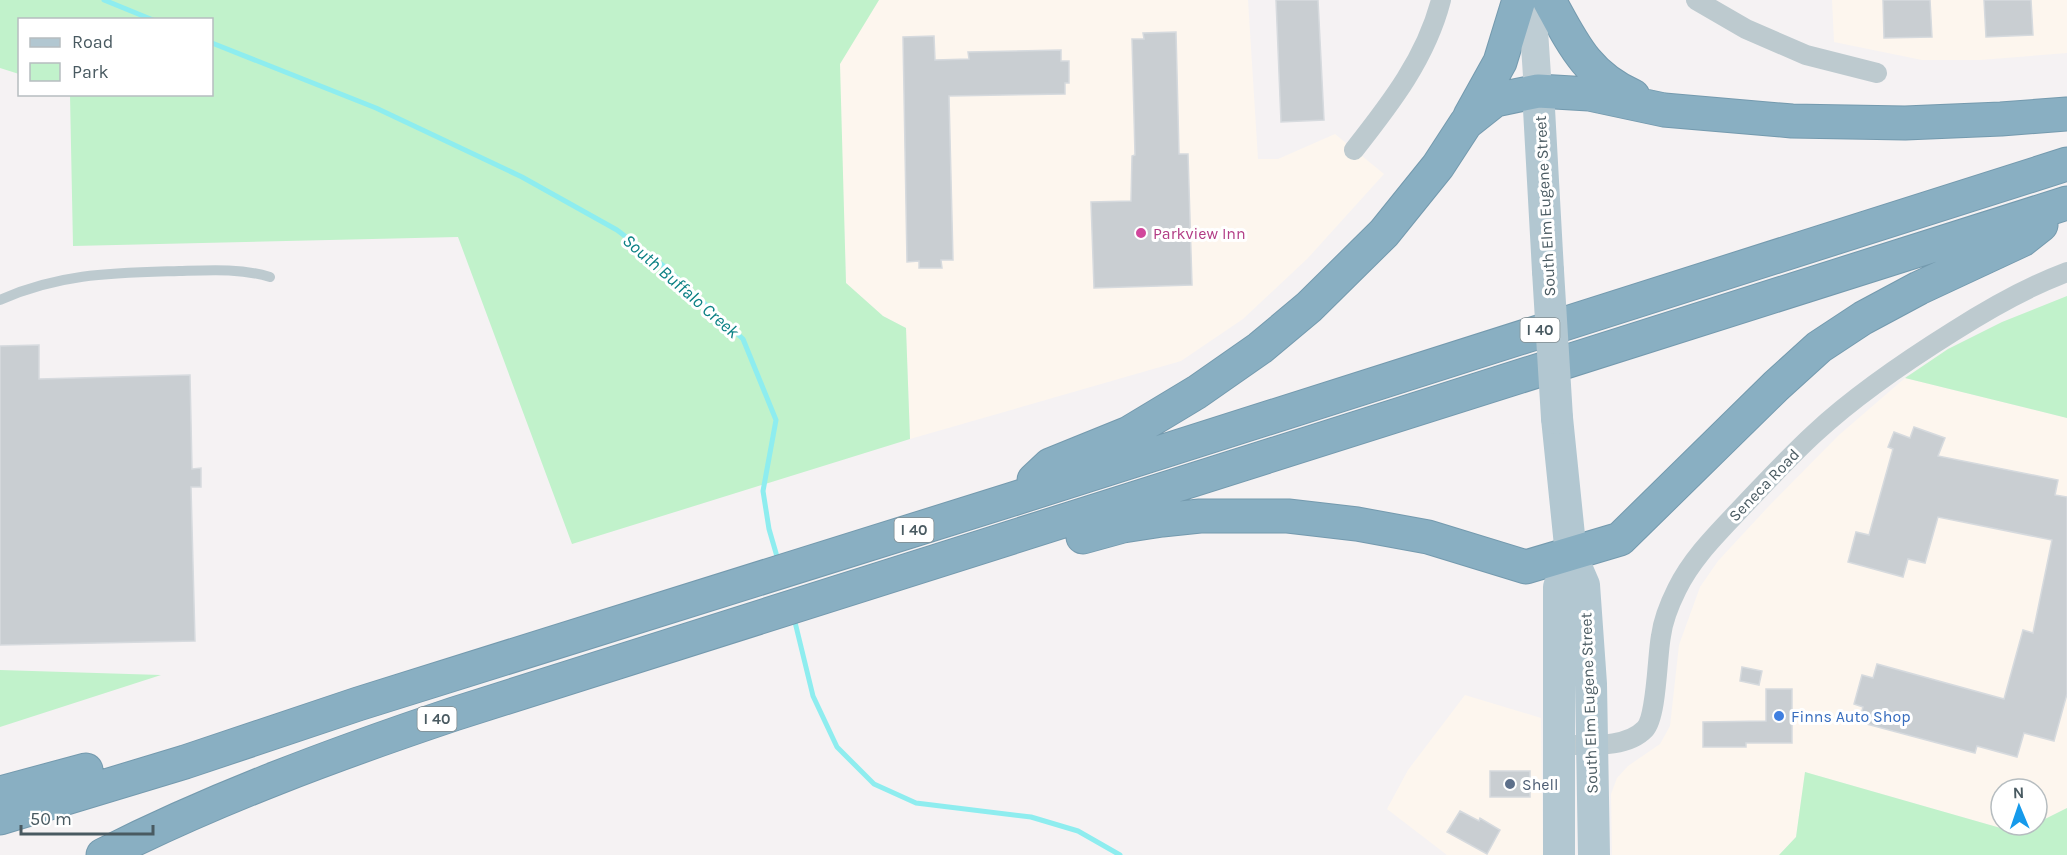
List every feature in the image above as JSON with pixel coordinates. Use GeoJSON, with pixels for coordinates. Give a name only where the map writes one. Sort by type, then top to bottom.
{"type":"FeatureCollection","features":[{"type":"Feature","properties":{"kind":"highway"},"geometry":{"type":"LineString","coordinates":[[1013,499],[1050,465],[1129,433],[1197,392],[1260,348],[1309,307],[1384,233],[1438,166],[1466,123],[1500,62],[1520,0]]}},
{"type":"Feature","properties":{"kind":"highway"},"geometry":{"type":"LineString","coordinates":[[1549,0],[1575,48],[1612,87],[1664,110]]}},
{"type":"Feature","properties":{"kind":"highway"},"geometry":{"type":"LineString","coordinates":[[1466,123],[1495,100],[1538,91],[1589,94],[1664,110],[1792,121],[1905,123],[2067,114]]}},
{"type":"Feature","properties":{"kind":"highway","name":"I 40"},"geometry":{"type":"LineString","coordinates":[[0,818],[185,762],[358,704],[1013,499],[2067,164]]}},
{"type":"Feature","properties":{"kind":"highway"},"geometry":{"type":"LineString","coordinates":[[1024,534],[1078,538],[1123,526],[1162,520],[1223,516],[1288,516],[1357,524],[1428,537],[1526,567],[1571,555],[1620,539],[1819,347],[1863,318],[1919,288],[2022,240],[2067,204]]}},
{"type":"Feature","properties":{"kind":"highway","name":"I 40"},"geometry":{"type":"LineString","coordinates":[[103,855],[128,847],[248,789],[351,748],[2067,204]]}},
{"type":"Feature","properties":{"kind":"highway"},"geometry":{"type":"LineString","coordinates":[[0,793],[113,763],[185,762]]}},
{"type":"Feature","properties":{"kind":"main road","name":"South Elm Eugene Street"},"geometry":{"type":"LineString","coordinates":[[1532,0],[1557,418],[1571,555],[1584,585],[1591,684],[1594,855]]}},
{"type":"Feature","properties":{"kind":"main road","name":"South Elm Eugene Street"},"geometry":{"type":"LineString","coordinates":[[1559,855],[1559,587],[1571,555]]}},
{"type":"Feature","properties":{"kind":"street"},"geometry":{"type":"LineString","coordinates":[[1354,150],[1392,101],[1420,57],[1431,33],[1441,0]]}},
{"type":"Feature","properties":{"kind":"street"},"geometry":{"type":"LineString","coordinates":[[1696,0],[1746,29],[1806,55],[1877,73]]}},
{"type":"Feature","properties":{"kind":"street","name":"Seneca Road"},"geometry":{"type":"LineString","coordinates":[[1558,745],[1616,743],[1629,740],[1647,726],[1653,703],[1661,634],[1678,588],[1690,567],[1713,538],[1816,432],[1874,385],[1934,344],[1991,308],[2043,281],[2067,272]]}},
{"type":"Feature","properties":{"kind":"lane"},"geometry":{"type":"LineString","coordinates":[[0,300],[21,290],[58,280],[99,273],[228,270],[254,272],[270,277]]}},
{"type":"Feature","properties":{"kind":"shaded area"},"geometry":{"type":"Polygon","coordinates":[[[879,0],[1248,0],[1258,159],[1278,159],[1335,134],[1384,174],[1308,258],[1243,319],[1181,361],[910,439],[906,328],[883,316],[846,283],[839,64],[879,0]]]}},
{"type":"Feature","properties":{"kind":"shaded area"},"geometry":{"type":"Polygon","coordinates":[[[1832,0],[2067,0],[2067,53],[1980,60],[1922,60],[1834,42],[1832,0]]]}},
{"type":"Feature","properties":{"kind":"shaded area"},"geometry":{"type":"Polygon","coordinates":[[[1905,378],[2067,418],[2067,808],[2049,817],[2049,777],[1989,777],[1989,825],[1805,772],[1796,837],[1779,855],[1612,855],[1611,794],[1617,778],[1628,766],[1660,744],[1670,726],[1679,645],[1700,587],[1718,561],[1839,435],[1905,378]]]}},
{"type":"Feature","properties":{"kind":"shaded area"},"geometry":{"type":"Polygon","coordinates":[[[1465,695],[1541,718],[1543,855],[1447,855],[1387,809],[1408,770],[1465,695]]]}},
{"type":"Feature","properties":{"kind":"green space"},"geometry":{"type":"Polygon","coordinates":[[[0,0],[879,0],[840,64],[846,283],[883,316],[906,328],[910,439],[572,544],[458,237],[73,246],[70,96],[213,96],[213,18],[18,18],[18,74],[0,68],[0,0]]]}},
{"type":"Feature","properties":{"kind":"green space"},"geometry":{"type":"Polygon","coordinates":[[[2067,296],[2067,418],[1905,378],[1948,349],[2002,322],[2067,296]]]}},
{"type":"Feature","properties":{"kind":"green space"},"geometry":{"type":"Polygon","coordinates":[[[0,670],[161,675],[0,727],[0,670]]]}},
{"type":"Feature","properties":{"kind":"green space"},"geometry":{"type":"Polygon","coordinates":[[[1805,772],[1989,825],[1989,837],[2049,837],[2049,817],[2067,808],[2067,855],[1779,855],[1796,837],[1805,772]]]}},
{"type":"Feature","properties":{"kind":"building"},"geometry":{"type":"Polygon","coordinates":[[[1276,0],[1318,0],[1324,120],[1281,122],[1276,0]]]}},
{"type":"Feature","properties":{"kind":"building"},"geometry":{"type":"Polygon","coordinates":[[[1883,0],[1930,0],[1932,37],[1884,38],[1883,0]]]}},
{"type":"Feature","properties":{"kind":"building"},"geometry":{"type":"Polygon","coordinates":[[[1984,0],[2031,0],[2033,35],[1986,37],[1984,0]]]}},
{"type":"Feature","properties":{"kind":"building","name":"Parkview Inn"},"geometry":{"type":"Polygon","coordinates":[[[1176,32],[1179,154],[1188,154],[1192,285],[1094,288],[1091,202],[1131,201],[1132,156],[1135,155],[1132,39],[1144,39],[1143,33],[1176,32]]]}},
{"type":"Feature","properties":{"kind":"building"},"geometry":{"type":"Polygon","coordinates":[[[934,36],[935,60],[969,59],[968,52],[1061,50],[1061,61],[1069,61],[1069,83],[1065,83],[1065,94],[949,96],[953,260],[941,260],[942,268],[919,268],[919,261],[907,262],[903,37],[934,36]]]}},
{"type":"Feature","properties":{"kind":"building"},"geometry":{"type":"Polygon","coordinates":[[[39,345],[39,379],[190,375],[192,469],[201,468],[201,487],[191,487],[195,641],[0,645],[0,346],[39,345]]]}},
{"type":"Feature","properties":{"kind":"building"},"geometry":{"type":"Polygon","coordinates":[[[1914,427],[1945,438],[1938,456],[2058,480],[2055,495],[2067,497],[2067,694],[2054,741],[2024,733],[2017,757],[1977,746],[1975,753],[1859,722],[1863,707],[1854,704],[1862,675],[1873,678],[1877,664],[2004,699],[2023,630],[2033,633],[2052,540],[1938,517],[1925,563],[1908,559],[1903,577],[1848,562],[1856,532],[1869,535],[1893,449],[1888,447],[1894,432],[1910,438],[1914,427]]]}},
{"type":"Feature","properties":{"kind":"building"},"geometry":{"type":"Polygon","coordinates":[[[1742,667],[1762,671],[1759,685],[1740,681],[1742,667]]]}},
{"type":"Feature","properties":{"kind":"building"},"geometry":{"type":"Polygon","coordinates":[[[1766,689],[1792,689],[1792,743],[1746,743],[1746,747],[1703,747],[1703,722],[1766,721],[1766,689]]]}},
{"type":"Feature","properties":{"kind":"building","name":"Shell"},"geometry":{"type":"Polygon","coordinates":[[[1490,771],[1530,771],[1530,797],[1490,797],[1490,771]]]}},
{"type":"Feature","properties":{"kind":"building"},"geometry":{"type":"Polygon","coordinates":[[[1460,811],[1479,821],[1480,818],[1500,830],[1487,854],[1447,832],[1460,811]]]}},
{"type":"Feature","properties":{"kind":"waterway","name":"South Buffalo Creek"},"geometry":{"type":"LineString","coordinates":[[104,0],[148,18]]}},
{"type":"Feature","properties":{"kind":"waterway","name":"South Buffalo Creek"},"geometry":{"type":"LineString","coordinates":[[213,43],[376,108],[522,177],[617,230],[665,267],[743,339],[776,420],[763,491],[769,529],[778,560]]}},
{"type":"Feature","properties":{"kind":"waterway","name":"South Buffalo Creek"},"geometry":{"type":"LineString","coordinates":[[794,618],[813,696],[837,747],[874,784],[916,803],[1031,817],[1078,831],[1120,855]]}},
{"type":"Feature","properties":{"kind":"place","name":"Parkview Inn"},"geometry":{"type":"Point","coordinates":[1141,233]}},
{"type":"Feature","properties":{"kind":"place","name":"Finns Auto Shop"},"geometry":{"type":"Point","coordinates":[1779,716]}},
{"type":"Feature","properties":{"kind":"place","name":"Shell"},"geometry":{"type":"Point","coordinates":[1510,784]}}]}
